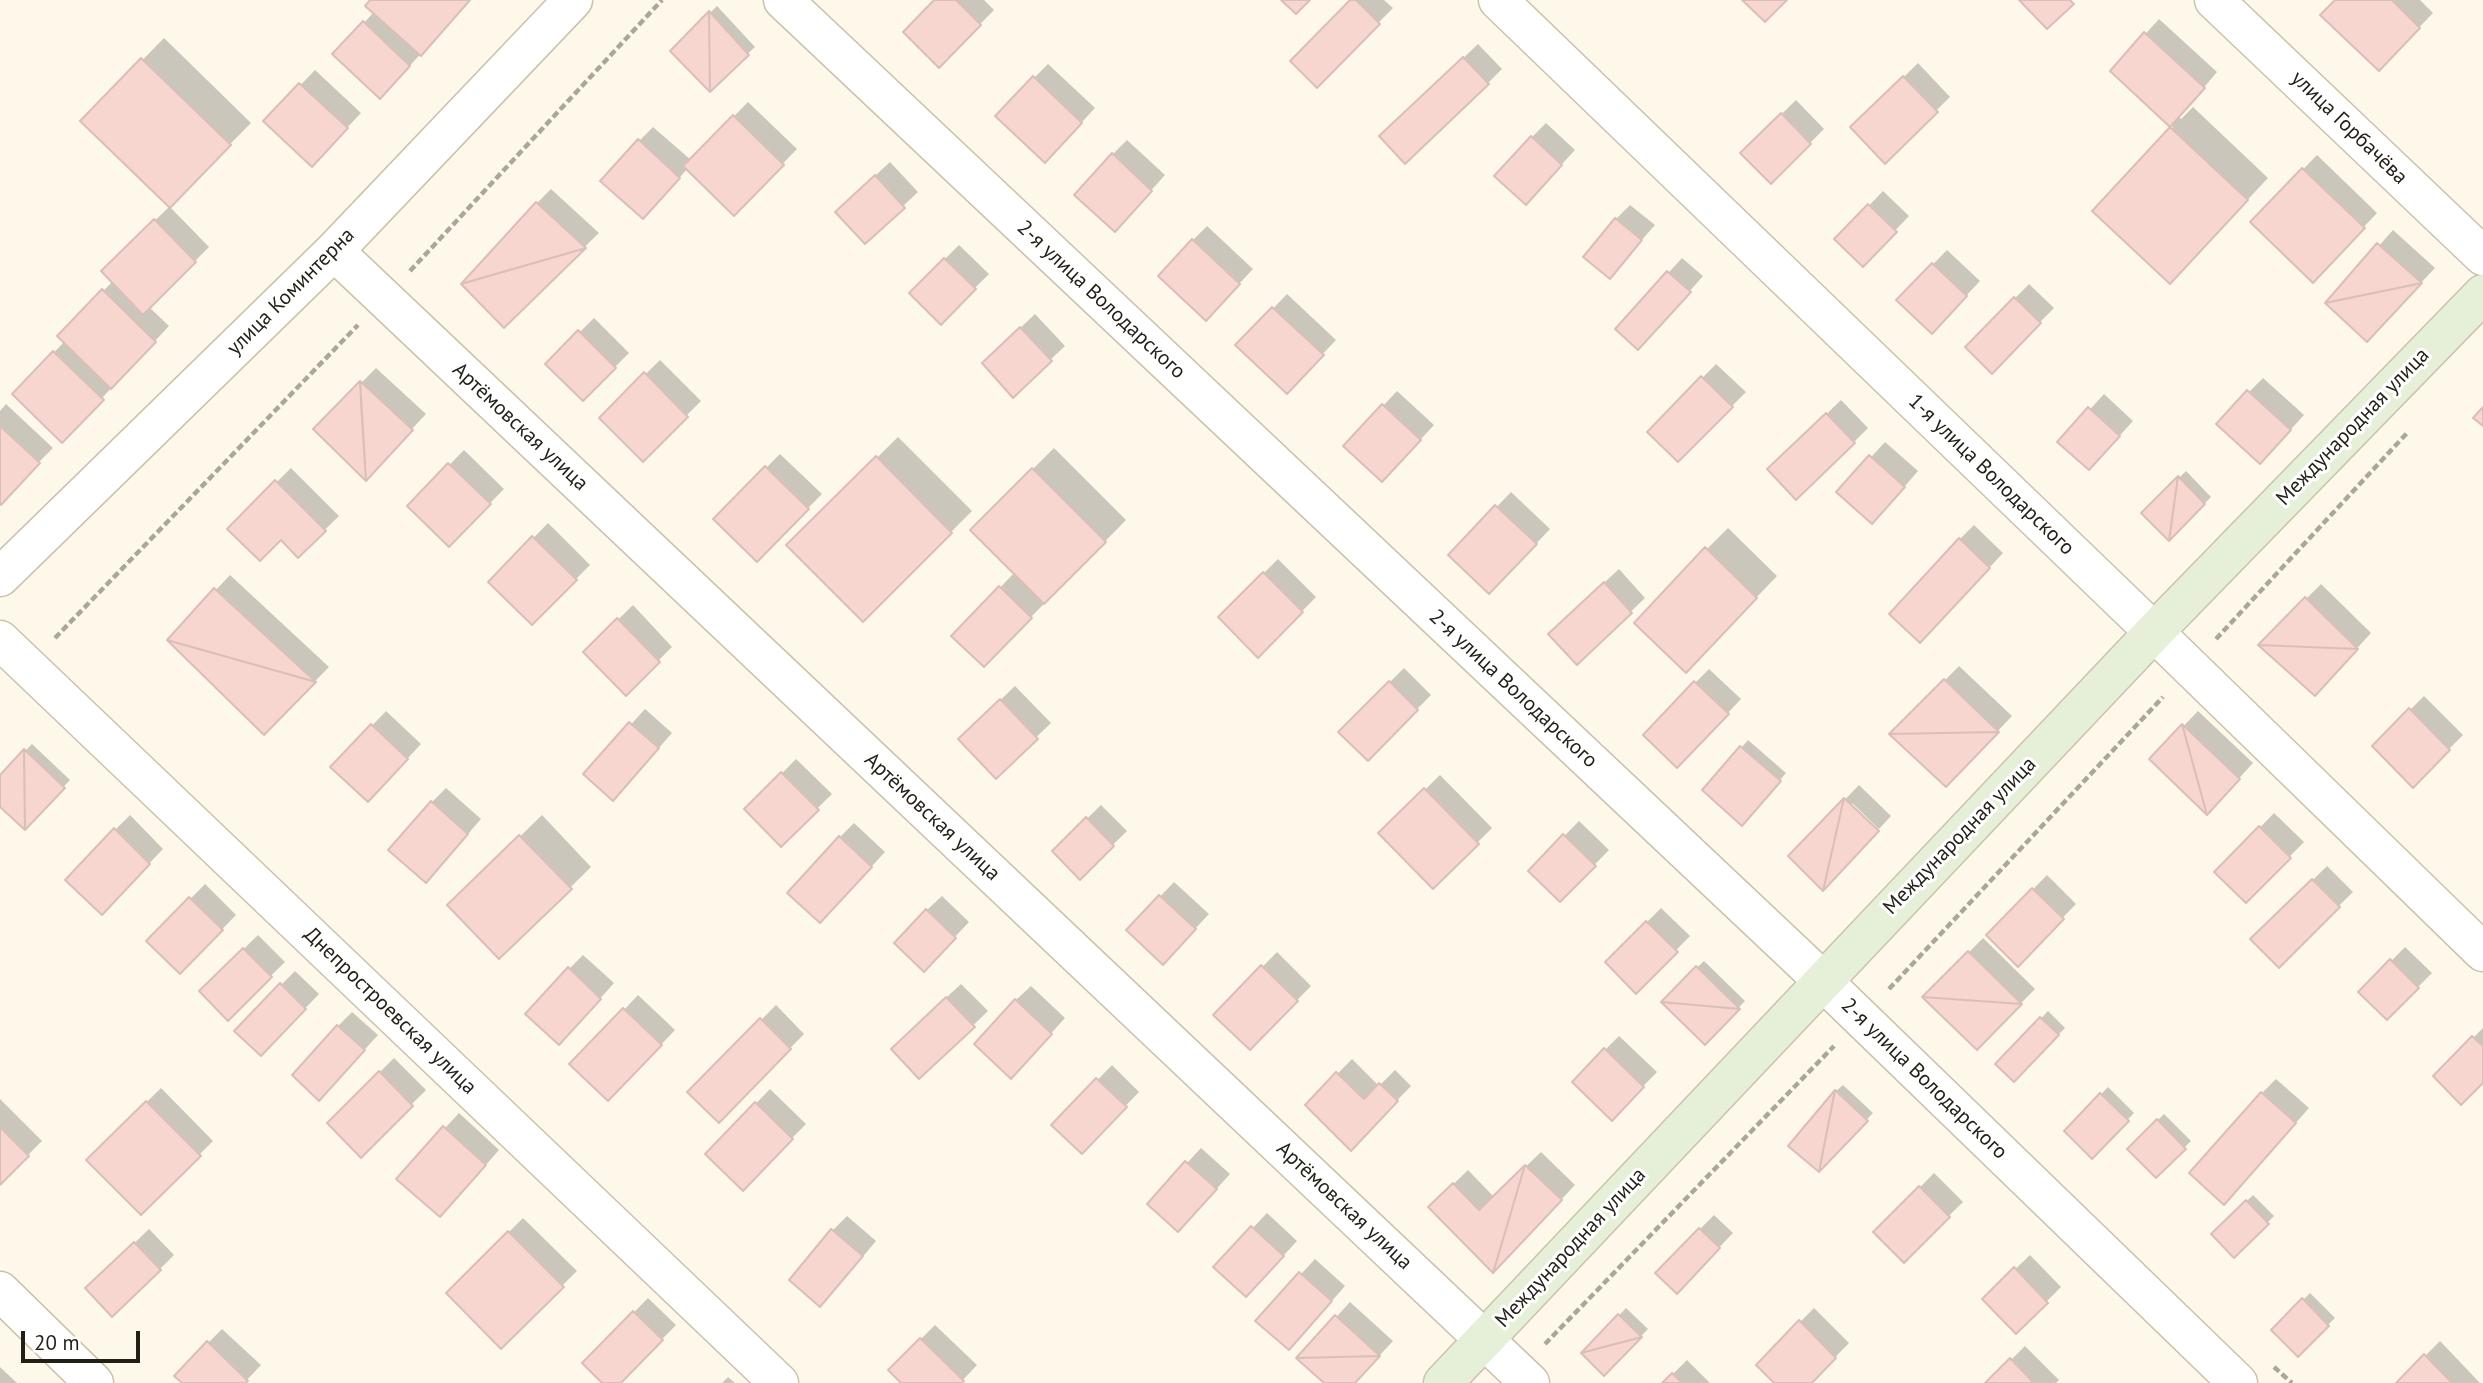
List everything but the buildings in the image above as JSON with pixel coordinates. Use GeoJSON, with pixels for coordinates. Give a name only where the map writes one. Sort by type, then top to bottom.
{"type":"FeatureCollection","features":[{"type":"Feature","properties":{"kind":"main road","name":"Международная улица"},"geometry":{"type":"LineString","coordinates":[[1443,1383],[2154,632],[2483,294]]}},
{"type":"Feature","properties":{"kind":"street","name":"улица Коминтерна"},"geometry":{"type":"LineString","coordinates":[[0,577],[334,251],[573,0]]}},
{"type":"Feature","properties":{"kind":"street","name":"2-я улица Володарского"},"geometry":{"type":"LineString","coordinates":[[783,0],[1861,1018],[2238,1383]]}},
{"type":"Feature","properties":{"kind":"street","name":"1-я улица Володарского"},"geometry":{"type":"LineString","coordinates":[[1498,0],[2483,952]]}},
{"type":"Feature","properties":{"kind":"street","name":"улица Горбачёва"},"geometry":{"type":"LineString","coordinates":[[2214,0],[2483,256]]}},
{"type":"Feature","properties":{"kind":"street","name":"Артёмовская улица"},"geometry":{"type":"LineString","coordinates":[[334,251],[1524,1377]]}},
{"type":"Feature","properties":{"kind":"street","name":"Днепростроевская улица"},"geometry":{"type":"LineString","coordinates":[[0,640],[779,1383]]}},
{"type":"Feature","properties":{"kind":"street"},"geometry":{"type":"LineString","coordinates":[[0,1291],[94,1383]]}},
{"type":"Feature","properties":{"kind":"path"},"geometry":{"type":"LineString","coordinates":[[28,666],[384,298],[662,0]]}},
{"type":"Feature","properties":{"kind":"path"},"geometry":{"type":"LineString","coordinates":[[1524,1377],[2417,423]]}}]}
